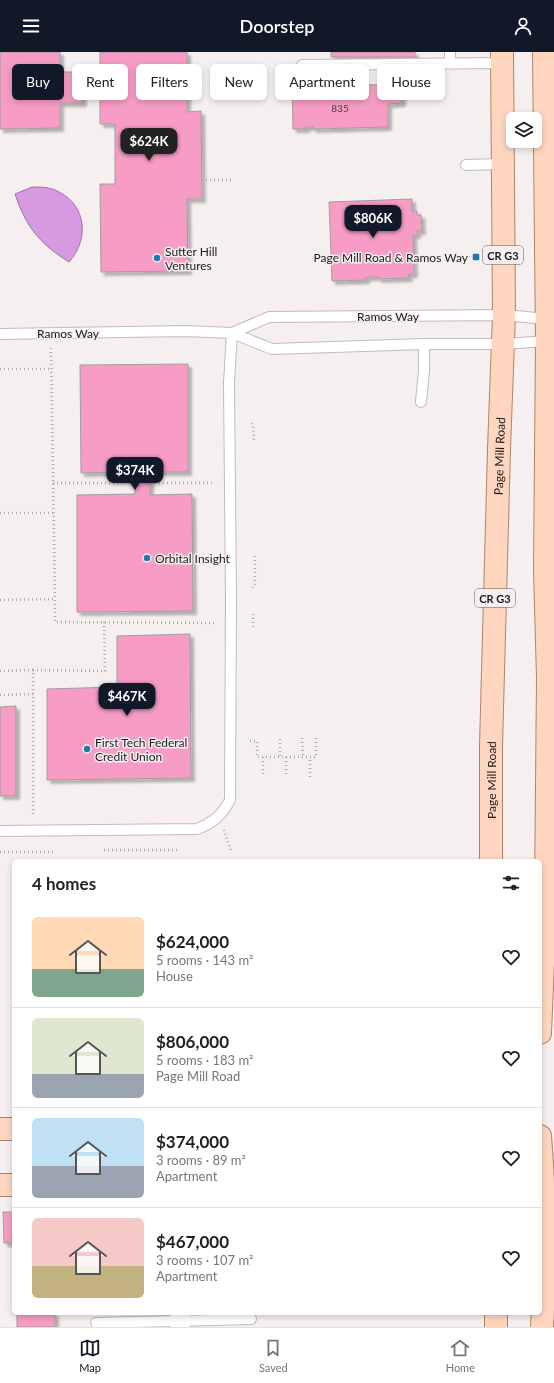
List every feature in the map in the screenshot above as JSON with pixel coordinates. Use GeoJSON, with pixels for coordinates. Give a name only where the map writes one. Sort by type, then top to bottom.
{"type":"FeatureCollection","features":[{"type":"Feature","properties":{"kind":"main road"},"geometry":{"type":"LineString","coordinates":[[542,987],[546,892],[551,678],[545,570],[547,319],[544,52]]}},
{"type":"Feature","properties":{"kind":"main road","name":"Page Mill Road"},"geometry":{"type":"LineString","coordinates":[[491,859],[491,746],[499,449],[504,344],[502,57]]}},
{"type":"Feature","properties":{"kind":"main road"},"geometry":{"type":"LineString","coordinates":[[542,1127],[554,1126]]}},
{"type":"Feature","properties":{"kind":"main road"},"geometry":{"type":"LineString","coordinates":[[0,1129],[12,1129]]}},
{"type":"Feature","properties":{"kind":"main road"},"geometry":{"type":"LineString","coordinates":[[542,1152],[546,1183],[544,1300],[542,1327]]}},
{"type":"Feature","properties":{"kind":"main road"},"geometry":{"type":"LineString","coordinates":[[0,1185],[12,1185]]}},
{"type":"Feature","properties":{"kind":"main road"},"geometry":{"type":"LineString","coordinates":[[496,1315],[496,1327]]}},
{"type":"Feature","properties":{"kind":"lane"},"geometry":{"type":"LineString","coordinates":[[450,52],[450,63]]}},
{"type":"Feature","properties":{"kind":"lane"},"geometry":{"type":"LineString","coordinates":[[369,64],[450,63],[502,57]]}},
{"type":"Feature","properties":{"kind":"lane"},"geometry":{"type":"LineString","coordinates":[[466,165],[503,164]]}},
{"type":"Feature","properties":{"kind":"lane","name":"Ramos Way"},"geometry":{"type":"LineString","coordinates":[[232,334],[269,318],[504,315],[547,319]]}},
{"type":"Feature","properties":{"kind":"lane","name":"Ramos Way"},"geometry":{"type":"LineString","coordinates":[[0,334],[186,331],[232,334],[272,349],[424,344],[504,344],[547,341]]}},
{"type":"Feature","properties":{"kind":"lane"},"geometry":{"type":"LineString","coordinates":[[0,831],[192,829],[208,825],[219,816],[230,800],[231,623],[229,383],[232,334]]}},
{"type":"Feature","properties":{"kind":"lane"},"geometry":{"type":"LineString","coordinates":[[421,402],[424,370],[424,344]]}},
{"type":"Feature","properties":{"kind":"lane"},"geometry":{"type":"LineString","coordinates":[[96,1323],[180,1320],[251,1320]]}},
{"type":"Feature","properties":{"kind":"path"},"geometry":{"type":"LineString","coordinates":[[202,180],[234,180]]}},
{"type":"Feature","properties":{"kind":"path"},"geometry":{"type":"LineString","coordinates":[[51,333],[55,622],[231,623]]}},
{"type":"Feature","properties":{"kind":"path"},"geometry":{"type":"LineString","coordinates":[[0,369],[52,369]]}},
{"type":"Feature","properties":{"kind":"path"},"geometry":{"type":"LineString","coordinates":[[252,423],[254,441]]}},
{"type":"Feature","properties":{"kind":"path"},"geometry":{"type":"LineString","coordinates":[[53,483],[130,483]]}},
{"type":"Feature","properties":{"kind":"path"},"geometry":{"type":"LineString","coordinates":[[155,483],[230,483]]}},
{"type":"Feature","properties":{"kind":"path"},"geometry":{"type":"LineString","coordinates":[[0,513],[53,513]]}},
{"type":"Feature","properties":{"kind":"path"},"geometry":{"type":"LineString","coordinates":[[252,588],[255,584],[255,554]]}},
{"type":"Feature","properties":{"kind":"path"},"geometry":{"type":"LineString","coordinates":[[0,600],[55,599]]}},
{"type":"Feature","properties":{"kind":"path"},"geometry":{"type":"LineString","coordinates":[[253,614],[253,630]]}},
{"type":"Feature","properties":{"kind":"path"},"geometry":{"type":"LineString","coordinates":[[0,671],[105,670],[104,622]]}},
{"type":"Feature","properties":{"kind":"path"},"geometry":{"type":"LineString","coordinates":[[32,670],[32,831]]}},
{"type":"Feature","properties":{"kind":"path"},"geometry":{"type":"LineString","coordinates":[[0,694],[33,694]]}},
{"type":"Feature","properties":{"kind":"path"},"geometry":{"type":"LineString","coordinates":[[280,738],[280,757]]}},
{"type":"Feature","properties":{"kind":"path"},"geometry":{"type":"LineString","coordinates":[[302,738],[302,757]]}},
{"type":"Feature","properties":{"kind":"path"},"geometry":{"type":"LineString","coordinates":[[250,741],[257,741],[257,757],[316,757],[316,738]]}},
{"type":"Feature","properties":{"kind":"path"},"geometry":{"type":"LineString","coordinates":[[263,757],[264,777]]}},
{"type":"Feature","properties":{"kind":"path"},"geometry":{"type":"LineString","coordinates":[[286,757],[286,777]]}},
{"type":"Feature","properties":{"kind":"path"},"geometry":{"type":"LineString","coordinates":[[310,757],[310,777]]}},
{"type":"Feature","properties":{"kind":"path"},"geometry":{"type":"LineString","coordinates":[[224,830],[231,850]]}},
{"type":"Feature","properties":{"kind":"path"},"geometry":{"type":"LineString","coordinates":[[104,850],[180,850]]}},
{"type":"Feature","properties":{"kind":"path"},"geometry":{"type":"LineString","coordinates":[[0,852],[54,852]]}},
{"type":"Feature","properties":{"kind":"shaded area"},"geometry":{"type":"Polygon","coordinates":[[[32,187],[42,187],[56,190],[68,198],[80,214],[82,234],[80,244],[69,262],[50,248],[35,234],[19,206],[15,194],[32,187]]]}},
{"type":"Feature","properties":{"kind":"building"},"geometry":{"type":"Polygon","coordinates":[[[0,52],[60,52],[60,64],[12,64],[12,100],[64,100],[64,72],[72,72],[72,100],[83,100],[83,103],[60,103],[60,128],[0,129],[0,52]]]}},
{"type":"Feature","properties":{"kind":"building"},"geometry":{"type":"Polygon","coordinates":[[[100,52],[187,52],[187,64],[136,64],[136,100],[187,100],[187,112],[201,111],[202,199],[187,199],[188,271],[101,272],[100,184],[115,184],[115,124],[100,124],[100,100],[128,100],[128,64],[100,64],[100,52]]]}},
{"type":"Feature","properties":{"kind":"building"},"geometry":{"type":"Polygon","coordinates":[[[331,52],[415,52],[415,57],[331,57],[331,52]]]}},
{"type":"Feature","properties":{"kind":"building"},"geometry":{"type":"Polygon","coordinates":[[[369,85],[377,85],[377,100],[402,100],[402,103],[388,104],[388,127],[313,129],[313,127],[306,127],[306,129],[293,129],[292,100],[369,100],[369,85]]]}},
{"type":"Feature","properties":{"kind":"building"},"geometry":{"type":"Polygon","coordinates":[[[412,199],[412,211],[417,211],[417,215],[421,215],[422,231],[417,231],[417,235],[413,235],[414,274],[408,274],[409,278],[378,279],[378,277],[366,277],[366,280],[332,281],[329,202],[412,199]]]}},
{"type":"Feature","properties":{"kind":"building"},"geometry":{"type":"Polygon","coordinates":[[[188,364],[188,472],[150,472],[150,495],[192,494],[193,611],[77,612],[77,495],[135,494],[135,472],[81,473],[80,365],[188,364]]]}},
{"type":"Feature","properties":{"kind":"building"},"geometry":{"type":"Polygon","coordinates":[[[190,634],[191,778],[47,780],[47,689],[117,687],[117,636],[190,634]]]}},
{"type":"Feature","properties":{"kind":"building"},"geometry":{"type":"Polygon","coordinates":[[[16,706],[16,796],[0,796],[0,707],[16,706]]]}},
{"type":"Feature","properties":{"kind":"building"},"geometry":{"type":"Polygon","coordinates":[[[3,1212],[12,1212],[12,1243],[4,1243],[3,1212]]]}},
{"type":"Feature","properties":{"kind":"building"},"geometry":{"type":"Polygon","coordinates":[[[17,1315],[55,1315],[55,1327],[17,1327],[17,1315]]]}},
{"type":"Feature","properties":{"kind":"place","name":"Page Mill Road & Ramos Way"},"geometry":{"type":"Point","coordinates":[476,257]}},
{"type":"Feature","properties":{"kind":"place","name":"Sutter Hill Ventures"},"geometry":{"type":"Point","coordinates":[157,258]}},
{"type":"Feature","properties":{"kind":"place","name":"Orbital Insight"},"geometry":{"type":"Point","coordinates":[147,558]}},
{"type":"Feature","properties":{"kind":"place","name":"First Tech Federal Credit Union"},"geometry":{"type":"Point","coordinates":[87,749]}}]}
